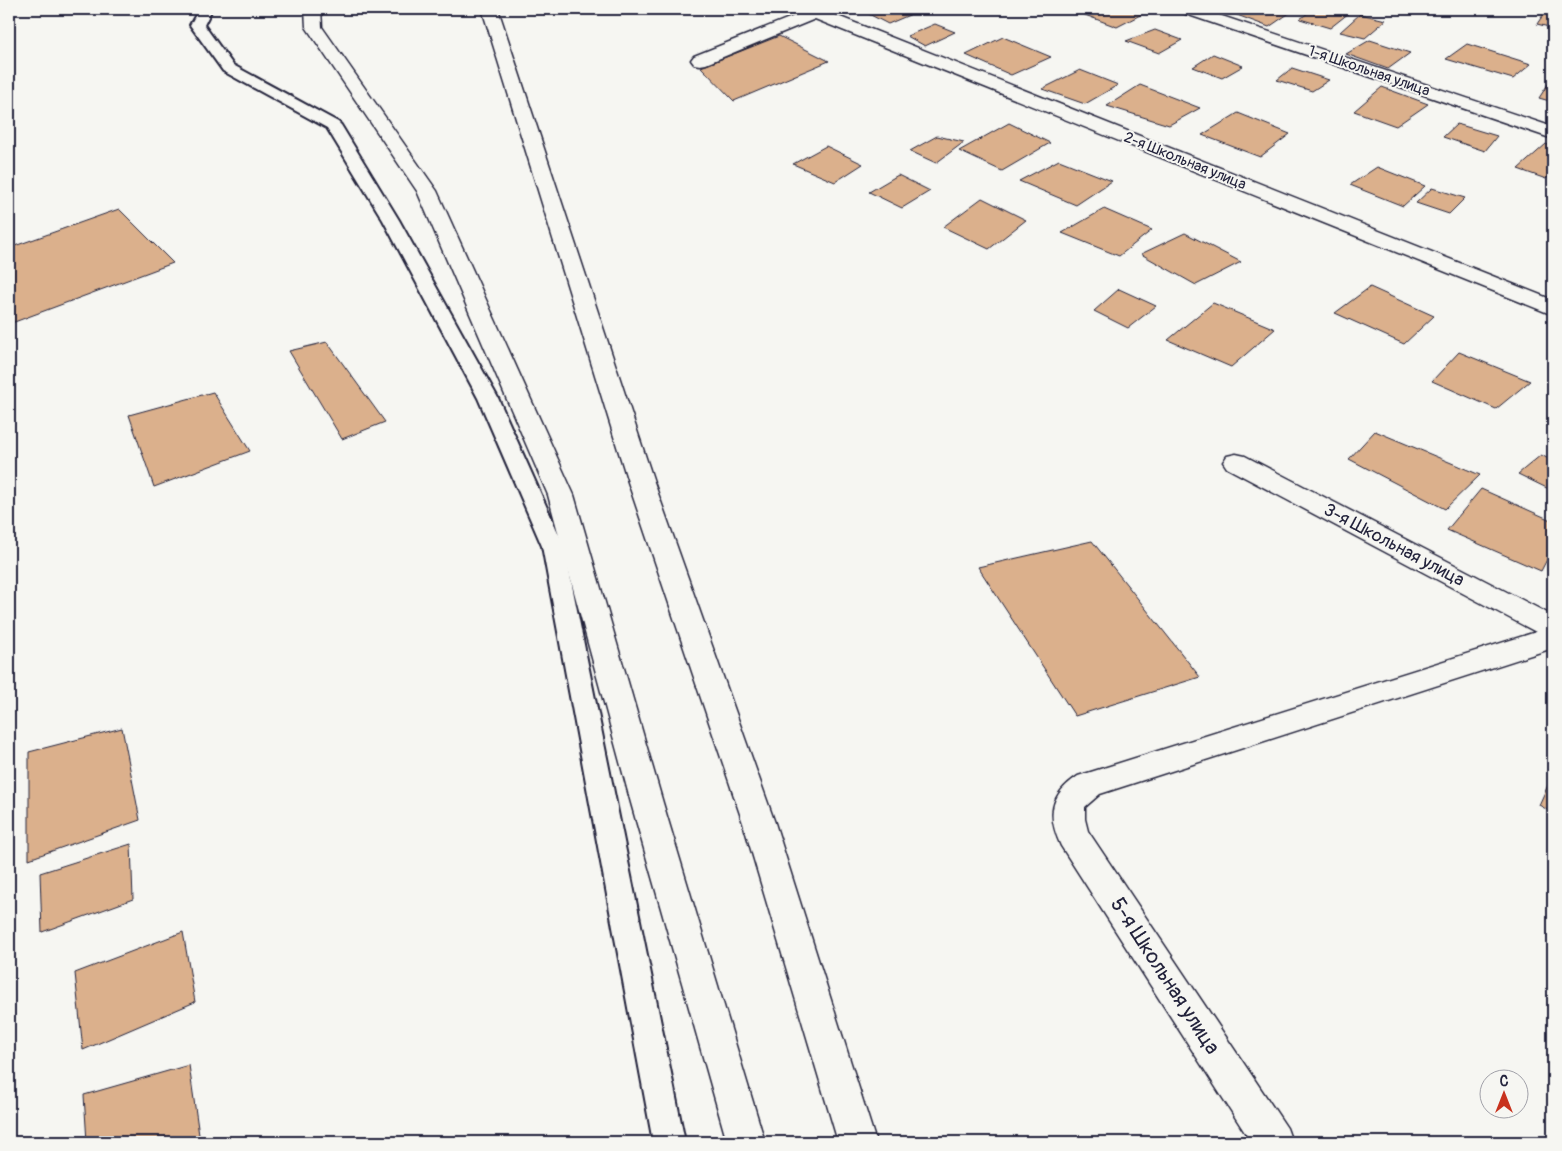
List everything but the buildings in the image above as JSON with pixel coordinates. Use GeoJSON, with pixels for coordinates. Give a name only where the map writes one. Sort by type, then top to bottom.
{"type":"FeatureCollection","features":[{"type":"Feature","properties":{"kind":"main road"},"geometry":{"type":"LineString","coordinates":[[313,9],[314,27],[426,190],[561,495],[746,1142]]}},
{"type":"Feature","properties":{"kind":"main road"},"geometry":{"type":"LineString","coordinates":[[490,9],[641,482],[759,823],[857,1142]]}},
{"type":"Feature","properties":{"kind":"main road","name":"1-я Школьная улица"},"geometry":{"type":"LineString","coordinates":[[1186,9],[1553,133]]}},
{"type":"Feature","properties":{"kind":"main road"},"geometry":{"type":"LineString","coordinates":[[700,60],[821,11]]}},
{"type":"Feature","properties":{"kind":"main road","name":"2-я Школьная улица"},"geometry":{"type":"LineString","coordinates":[[821,11],[1553,308]]}},
{"type":"Feature","properties":{"kind":"main road","name":"3-я Школьная улица"},"geometry":{"type":"LineString","coordinates":[[1236,462],[1553,628]]}},
{"type":"Feature","properties":{"kind":"main road","name":"5-я Школьная улица"},"geometry":{"type":"LineString","coordinates":[[1273,1142],[1073,836],[1068,821],[1069,805],[1077,792],[1089,785],[1553,637]]}},
{"type":"Feature","properties":{"kind":"lane"},"geometry":{"type":"LineString","coordinates":[[205,9],[197,25],[228,68],[333,125],[391,220],[488,398],[553,546],[669,1142]]}}]}
